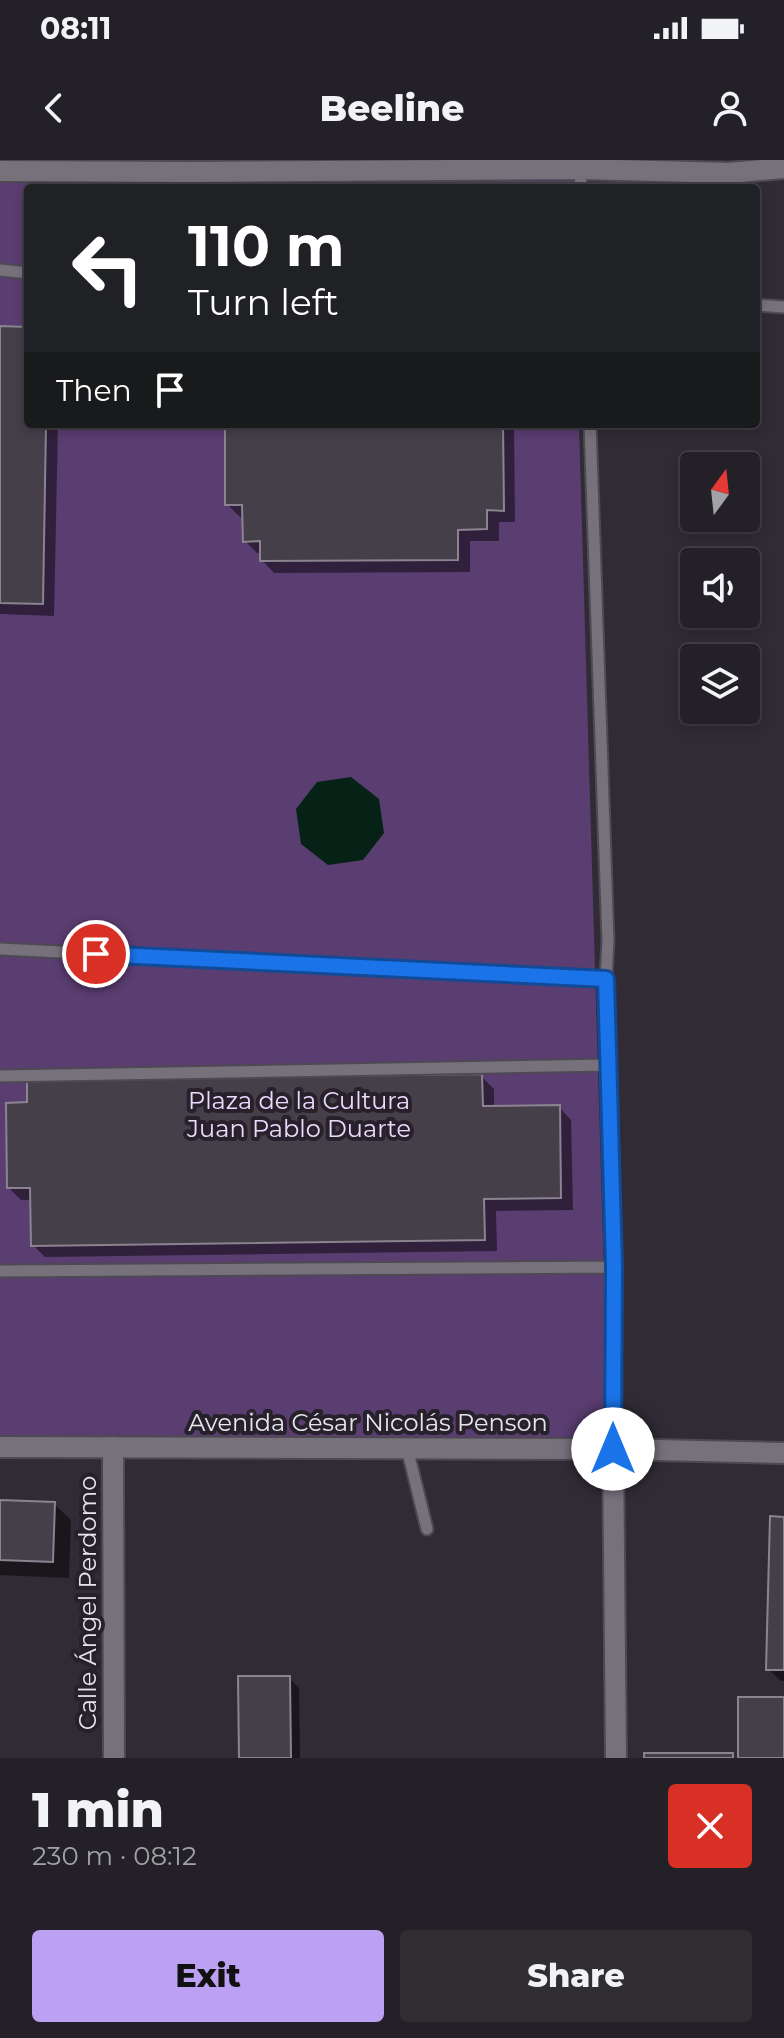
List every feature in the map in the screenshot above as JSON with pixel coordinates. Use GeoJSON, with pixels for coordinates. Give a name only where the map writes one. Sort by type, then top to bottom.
{"type":"FeatureCollection","features":[{"type":"Feature","properties":{"kind":"main road"},"geometry":{"type":"LineString","coordinates":[[0,171],[581,178],[620,165],[730,180],[784,168]]}},
{"type":"Feature","properties":{"kind":"main road","name":"Avenida César Nicolás Penson"},"geometry":{"type":"LineString","coordinates":[[0,1447],[613,1449],[784,1453]]}},
{"type":"Feature","properties":{"kind":"main road","name":"Calle Ángel Perdomo"},"geometry":{"type":"LineString","coordinates":[[113,1447],[114,1758]]}},
{"type":"Feature","properties":{"kind":"main road"},"geometry":{"type":"LineString","coordinates":[[613,1449],[616,1758]]}},
{"type":"Feature","properties":{"kind":"lane"},"geometry":{"type":"LineString","coordinates":[[0,270],[24,273]]}},
{"type":"Feature","properties":{"kind":"lane"},"geometry":{"type":"LineString","coordinates":[[760,305],[784,307]]}},
{"type":"Feature","properties":{"kind":"lane"},"geometry":{"type":"LineString","coordinates":[[590,428],[608,925],[606,979],[614,1267],[613,1449]]}},
{"type":"Feature","properties":{"kind":"lane"},"geometry":{"type":"LineString","coordinates":[[0,949],[606,979]]}},
{"type":"Feature","properties":{"kind":"lane"},"geometry":{"type":"LineString","coordinates":[[0,1076],[610,1065]]}},
{"type":"Feature","properties":{"kind":"lane"},"geometry":{"type":"LineString","coordinates":[[0,1271],[614,1267]]}},
{"type":"Feature","properties":{"kind":"lane"},"geometry":{"type":"LineString","coordinates":[[407,1448],[427,1529]]}},
{"type":"Feature","properties":{"kind":"green space","name":"Plaza de la Cultura Juan Pablo Duarte"},"geometry":{"type":"Polygon","coordinates":[[[0,176],[572,178],[573,184],[24,184],[24,428],[579,428],[609,1446],[0,1439],[0,176]]]}},
{"type":"Feature","properties":{"kind":"shaded area"},"geometry":{"type":"Polygon","coordinates":[[[351,777],[379,799],[384,833],[363,860],[328,865],[301,844],[296,809],[317,782],[351,777]]]}},
{"type":"Feature","properties":{"kind":"building"},"geometry":{"type":"Polygon","coordinates":[[[0,326],[24,327],[24,428],[46,428],[43,604],[0,603],[0,326]]]}},
{"type":"Feature","properties":{"kind":"building"},"geometry":{"type":"Polygon","coordinates":[[[225,428],[503,428],[504,511],[487,510],[487,529],[458,530],[458,560],[260,561],[260,541],[243,542],[242,505],[225,505],[225,428]]]}},
{"type":"Feature","properties":{"kind":"building"},"geometry":{"type":"Polygon","coordinates":[[[482,1074],[483,1106],[560,1105],[561,1198],[484,1199],[485,1240],[31,1246],[30,1188],[7,1188],[6,1103],[27,1102],[27,1080],[482,1074]]]}},
{"type":"Feature","properties":{"kind":"building"},"geometry":{"type":"Polygon","coordinates":[[[0,1500],[55,1502],[53,1562],[0,1560],[0,1500]]]}},
{"type":"Feature","properties":{"kind":"building"},"geometry":{"type":"Polygon","coordinates":[[[770,1516],[784,1517],[784,1670],[766,1670],[770,1516]]]}},
{"type":"Feature","properties":{"kind":"building"},"geometry":{"type":"Polygon","coordinates":[[[238,1676],[290,1676],[291,1758],[239,1758],[238,1676]]]}},
{"type":"Feature","properties":{"kind":"building"},"geometry":{"type":"Polygon","coordinates":[[[738,1697],[784,1697],[784,1758],[738,1758],[738,1697]]]}},
{"type":"Feature","properties":{"kind":"building"},"geometry":{"type":"Polygon","coordinates":[[[644,1753],[733,1753],[733,1758],[644,1758],[644,1753]]]}},
{"type":"Feature","properties":{"kind":"route"},"geometry":{"type":"LineString","coordinates":[[96,954],[606,979],[614,1267],[613,1449]]}}]}
